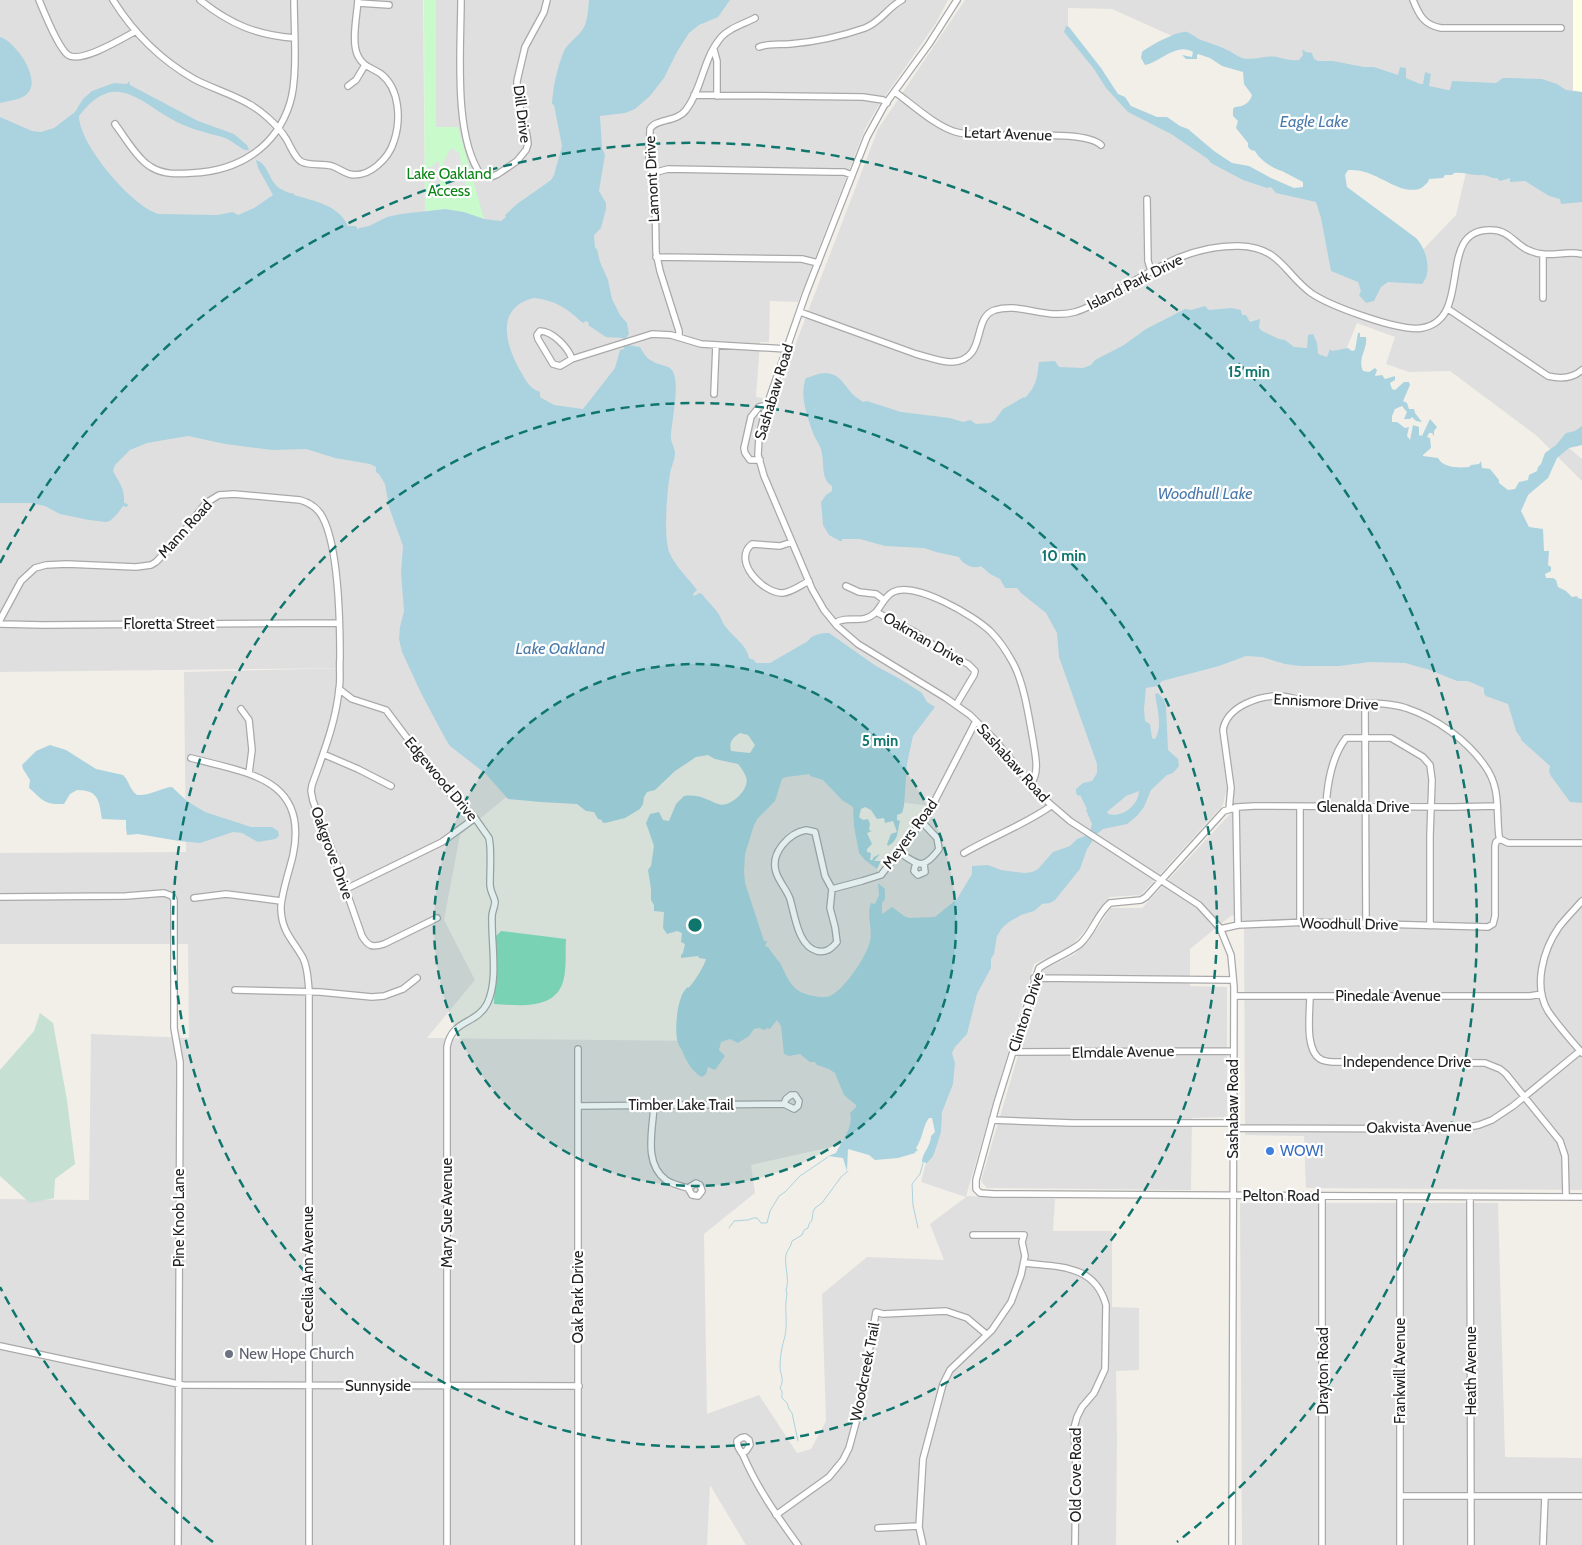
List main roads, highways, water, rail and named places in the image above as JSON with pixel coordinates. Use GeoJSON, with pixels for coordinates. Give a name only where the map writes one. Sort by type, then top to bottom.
{"type":"FeatureCollection","features":[{"type":"Feature","properties":{"kind":"water","name":"Lake Oakland"},"geometry":{"type":"Polygon","coordinates":[[[589,0],[730,0],[718,17],[699,25],[689,33],[664,78],[650,96],[635,109],[625,113],[600,116],[602,148],[605,155],[599,191],[606,203],[606,209],[601,228],[594,235],[595,248],[608,280],[612,299],[620,315],[627,323],[629,334],[626,338],[628,345],[640,347],[650,360],[670,368],[675,380],[676,396],[671,437],[675,456],[669,482],[666,515],[670,554],[697,590],[693,594],[694,596],[699,593],[702,594],[718,613],[729,631],[743,645],[749,658],[756,663],[770,663],[815,635],[829,633],[876,666],[922,693],[927,702],[935,707],[913,736],[907,764],[904,806],[902,813],[897,815],[897,820],[900,821],[897,835],[892,844],[888,846],[887,844],[891,834],[897,832],[893,821],[885,823],[884,818],[877,819],[871,810],[865,807],[861,809],[859,817],[863,820],[868,819],[870,824],[869,830],[872,831],[867,833],[872,844],[867,849],[867,852],[871,853],[870,860],[880,854],[874,861],[881,861],[877,869],[859,853],[853,807],[842,800],[823,780],[810,776],[810,774],[782,779],[775,801],[758,818],[754,825],[745,854],[745,883],[764,941],[767,941],[765,946],[768,947],[780,963],[790,982],[796,988],[810,995],[827,997],[836,993],[848,980],[864,955],[870,941],[870,908],[871,903],[875,904],[879,895],[878,883],[885,889],[882,914],[892,907],[909,918],[935,917],[957,899],[972,874],[972,866],[988,865],[1001,870],[1032,872],[1038,869],[1053,852],[1070,846],[1077,839],[1085,836],[1090,832],[1092,824],[1087,809],[1080,795],[1078,796],[1076,793],[1076,789],[1083,783],[1092,781],[1097,773],[1097,764],[1059,657],[1057,633],[1046,613],[1017,588],[1005,588],[1000,579],[990,574],[981,566],[969,566],[959,557],[924,548],[885,546],[860,539],[842,539],[840,541],[829,535],[823,525],[821,502],[832,491],[832,486],[824,475],[822,455],[806,413],[803,391],[806,378],[818,374],[826,373],[837,377],[863,402],[867,401],[901,412],[950,418],[963,422],[970,420],[976,424],[990,423],[995,420],[1003,409],[1025,398],[1036,381],[1039,362],[1055,361],[1059,367],[1083,368],[1124,345],[1146,329],[1185,309],[1191,310],[1205,306],[1209,310],[1231,308],[1241,310],[1242,315],[1246,315],[1250,322],[1260,319],[1259,328],[1262,331],[1285,340],[1294,347],[1307,348],[1308,335],[1313,334],[1317,343],[1318,354],[1327,357],[1330,349],[1332,351],[1348,348],[1352,351],[1355,350],[1358,333],[1360,333],[1360,337],[1366,337],[1366,346],[1361,362],[1363,371],[1369,372],[1375,368],[1377,370],[1375,376],[1382,375],[1385,379],[1395,376],[1395,380],[1390,383],[1392,389],[1395,390],[1404,382],[1409,382],[1410,385],[1403,401],[1407,403],[1409,409],[1414,409],[1422,422],[1416,421],[1412,417],[1404,419],[1407,412],[1402,406],[1395,409],[1392,422],[1397,422],[1405,428],[1409,427],[1407,436],[1410,440],[1413,425],[1419,427],[1419,435],[1422,436],[1430,419],[1437,427],[1434,431],[1434,436],[1432,433],[1429,433],[1427,437],[1430,438],[1431,448],[1423,456],[1438,458],[1447,466],[1456,467],[1469,467],[1479,464],[1481,461],[1482,468],[1490,469],[1499,480],[1499,483],[1508,490],[1515,489],[1519,482],[1528,480],[1529,475],[1537,471],[1545,453],[1556,445],[1566,433],[1575,431],[1582,426],[1582,445],[1569,448],[1557,458],[1548,478],[1528,495],[1521,511],[1529,527],[1543,529],[1544,551],[1549,551],[1548,565],[1551,567],[1551,571],[1545,574],[1546,578],[1553,578],[1556,580],[1558,587],[1572,597],[1577,596],[1582,599],[1582,803],[1570,802],[1551,776],[1550,766],[1521,740],[1516,731],[1508,704],[1486,696],[1484,688],[1468,681],[1457,681],[1430,670],[1405,663],[1370,662],[1339,666],[1301,666],[1285,664],[1262,657],[1246,656],[1219,666],[1162,681],[1157,686],[1146,688],[1145,721],[1150,724],[1152,738],[1155,739],[1159,728],[1155,694],[1158,693],[1166,706],[1168,750],[1178,759],[1179,766],[1151,790],[1144,807],[1137,816],[1127,824],[1103,829],[1098,833],[1087,849],[1080,869],[1055,900],[1042,904],[1034,911],[1021,915],[1002,928],[997,936],[994,954],[991,959],[991,968],[977,994],[967,1034],[952,1053],[955,1063],[953,1084],[942,1112],[941,1132],[933,1156],[927,1163],[922,1162],[931,1136],[935,1132],[932,1118],[929,1118],[916,1148],[918,1151],[915,1153],[898,1158],[875,1160],[869,1155],[848,1149],[847,1171],[843,1158],[828,1156],[836,1153],[849,1128],[850,1113],[856,1105],[844,1095],[835,1073],[817,1065],[815,1062],[810,1062],[800,1054],[789,1056],[784,1054],[781,1026],[777,1020],[770,1029],[754,1029],[749,1036],[738,1043],[730,1039],[721,1042],[719,1050],[725,1056],[715,1070],[708,1067],[706,1074],[702,1077],[696,1073],[686,1060],[678,1043],[676,1024],[682,994],[690,987],[706,959],[699,958],[698,956],[681,958],[685,944],[681,942],[682,933],[677,931],[667,934],[663,928],[664,912],[654,911],[648,870],[651,866],[654,846],[646,823],[650,814],[659,812],[663,820],[669,821],[676,804],[684,796],[698,796],[718,804],[728,804],[738,797],[747,782],[742,769],[738,764],[715,759],[708,755],[696,757],[675,771],[655,790],[647,792],[640,809],[625,818],[605,823],[598,819],[594,812],[586,811],[577,804],[508,799],[486,774],[450,746],[422,695],[402,652],[399,639],[404,611],[401,573],[403,546],[389,507],[385,484],[376,472],[376,467],[306,449],[273,450],[225,444],[188,436],[147,443],[130,450],[115,465],[113,471],[123,490],[124,503],[128,504],[127,507],[123,506],[110,521],[89,520],[60,514],[45,506],[31,503],[0,503],[0,117],[32,131],[41,132],[54,128],[75,112],[83,99],[92,91],[114,83],[127,84],[129,81],[130,85],[198,121],[234,134],[247,145],[249,150],[245,150],[225,138],[186,126],[130,94],[118,92],[105,94],[93,101],[79,116],[81,128],[88,142],[109,173],[122,187],[135,200],[159,214],[217,215],[233,212],[238,215],[254,208],[273,195],[258,168],[256,160],[261,162],[278,187],[288,193],[294,193],[294,195],[325,205],[339,213],[348,226],[356,226],[358,230],[387,217],[445,209],[464,212],[484,219],[501,221],[517,204],[551,180],[554,175],[562,146],[554,105],[552,104],[554,84],[564,51],[585,24],[589,0]],[[534,298],[514,309],[509,317],[507,337],[513,357],[527,382],[532,388],[540,392],[540,397],[554,405],[583,409],[615,368],[620,350],[624,349],[623,338],[606,337],[588,325],[589,323],[586,321],[583,323],[562,306],[550,301],[534,298]],[[740,733],[733,739],[730,745],[731,751],[750,753],[755,745],[748,735],[740,733]],[[1139,791],[1126,796],[1107,812],[1108,814],[1119,814],[1128,810],[1136,801],[1139,791]]]}},
{"type":"Feature","properties":{"kind":"water","name":"Eagle Lake"},"geometry":{"type":"Polygon","coordinates":[[[1066,26],[1069,27],[1101,68],[1118,94],[1125,97],[1131,106],[1157,117],[1167,117],[1188,129],[1214,151],[1232,163],[1249,166],[1294,188],[1303,187],[1303,182],[1263,160],[1255,151],[1248,147],[1248,143],[1236,128],[1238,121],[1233,116],[1233,109],[1246,104],[1252,95],[1244,84],[1243,72],[1222,66],[1210,58],[1198,54],[1197,59],[1186,59],[1182,55],[1192,57],[1193,52],[1181,49],[1145,65],[1141,58],[1142,52],[1171,36],[1187,32],[1242,58],[1277,57],[1299,60],[1303,55],[1303,50],[1312,53],[1314,59],[1318,61],[1333,61],[1374,67],[1398,75],[1400,67],[1406,68],[1406,78],[1420,84],[1423,84],[1425,72],[1431,74],[1429,86],[1448,90],[1450,90],[1452,81],[1496,83],[1503,78],[1511,78],[1542,79],[1557,84],[1566,90],[1582,92],[1582,202],[1561,204],[1560,199],[1549,196],[1525,181],[1510,182],[1510,178],[1500,181],[1497,178],[1484,175],[1454,173],[1452,175],[1445,175],[1443,178],[1429,179],[1421,188],[1411,190],[1394,185],[1368,173],[1348,170],[1345,175],[1347,187],[1416,238],[1423,248],[1428,267],[1422,284],[1388,282],[1381,287],[1374,301],[1366,303],[1359,295],[1361,291],[1358,282],[1331,271],[1316,202],[1276,193],[1271,187],[1267,188],[1243,180],[1211,163],[1171,134],[1128,112],[1106,88],[1094,69],[1064,32],[1066,26]]]}},
{"type":"Feature","properties":{"kind":"water"},"geometry":{"type":"Polygon","coordinates":[[[0,37],[19,52],[25,61],[32,79],[31,87],[27,94],[18,99],[0,103],[0,37]]]}},
{"type":"Feature","properties":{"kind":"water"},"geometry":{"type":"Polygon","coordinates":[[[50,745],[66,750],[96,769],[123,775],[137,795],[172,787],[187,801],[205,812],[251,827],[272,827],[278,831],[279,836],[275,839],[258,842],[242,833],[233,832],[200,843],[138,834],[127,835],[126,820],[102,819],[99,802],[94,794],[90,792],[77,790],[70,794],[64,804],[52,804],[41,799],[29,788],[30,780],[22,765],[36,751],[50,745]]]}},
{"type":"Feature","properties":{"kind":"waterway"},"geometry":{"type":"LineString","coordinates":[[729,1228],[734,1221],[753,1218],[757,1218],[761,1223],[767,1223],[770,1211],[779,1196],[800,1176],[828,1157]]}},
{"type":"Feature","properties":{"kind":"waterway"},"geometry":{"type":"LineString","coordinates":[[918,1228],[913,1205],[912,1184],[920,1174],[923,1163]]}},
{"type":"Feature","properties":{"kind":"waterway"},"geometry":{"type":"LineString","coordinates":[[798,1441],[792,1413],[782,1398],[780,1388],[782,1379],[780,1358],[786,1325],[786,1255],[792,1241],[802,1235],[804,1230],[808,1228],[815,1208],[822,1203],[841,1177],[848,1171]]}},
{"type":"Feature","properties":{"kind":"place","name":"WOW!"},"geometry":{"type":"Point","coordinates":[1270,1151]}},
{"type":"Feature","properties":{"kind":"place","name":"New Hope Church"},"geometry":{"type":"Point","coordinates":[229,1354]}},
{"type":"Feature","properties":{"kind":"park label","name":"Lake Oakland Access"},"geometry":{"type":"Point","coordinates":[449,182]}},
{"type":"Feature","properties":{"kind":"water label","name":"Woodhull Lake"},"geometry":{"type":"Point","coordinates":[1205,493]}}]}
